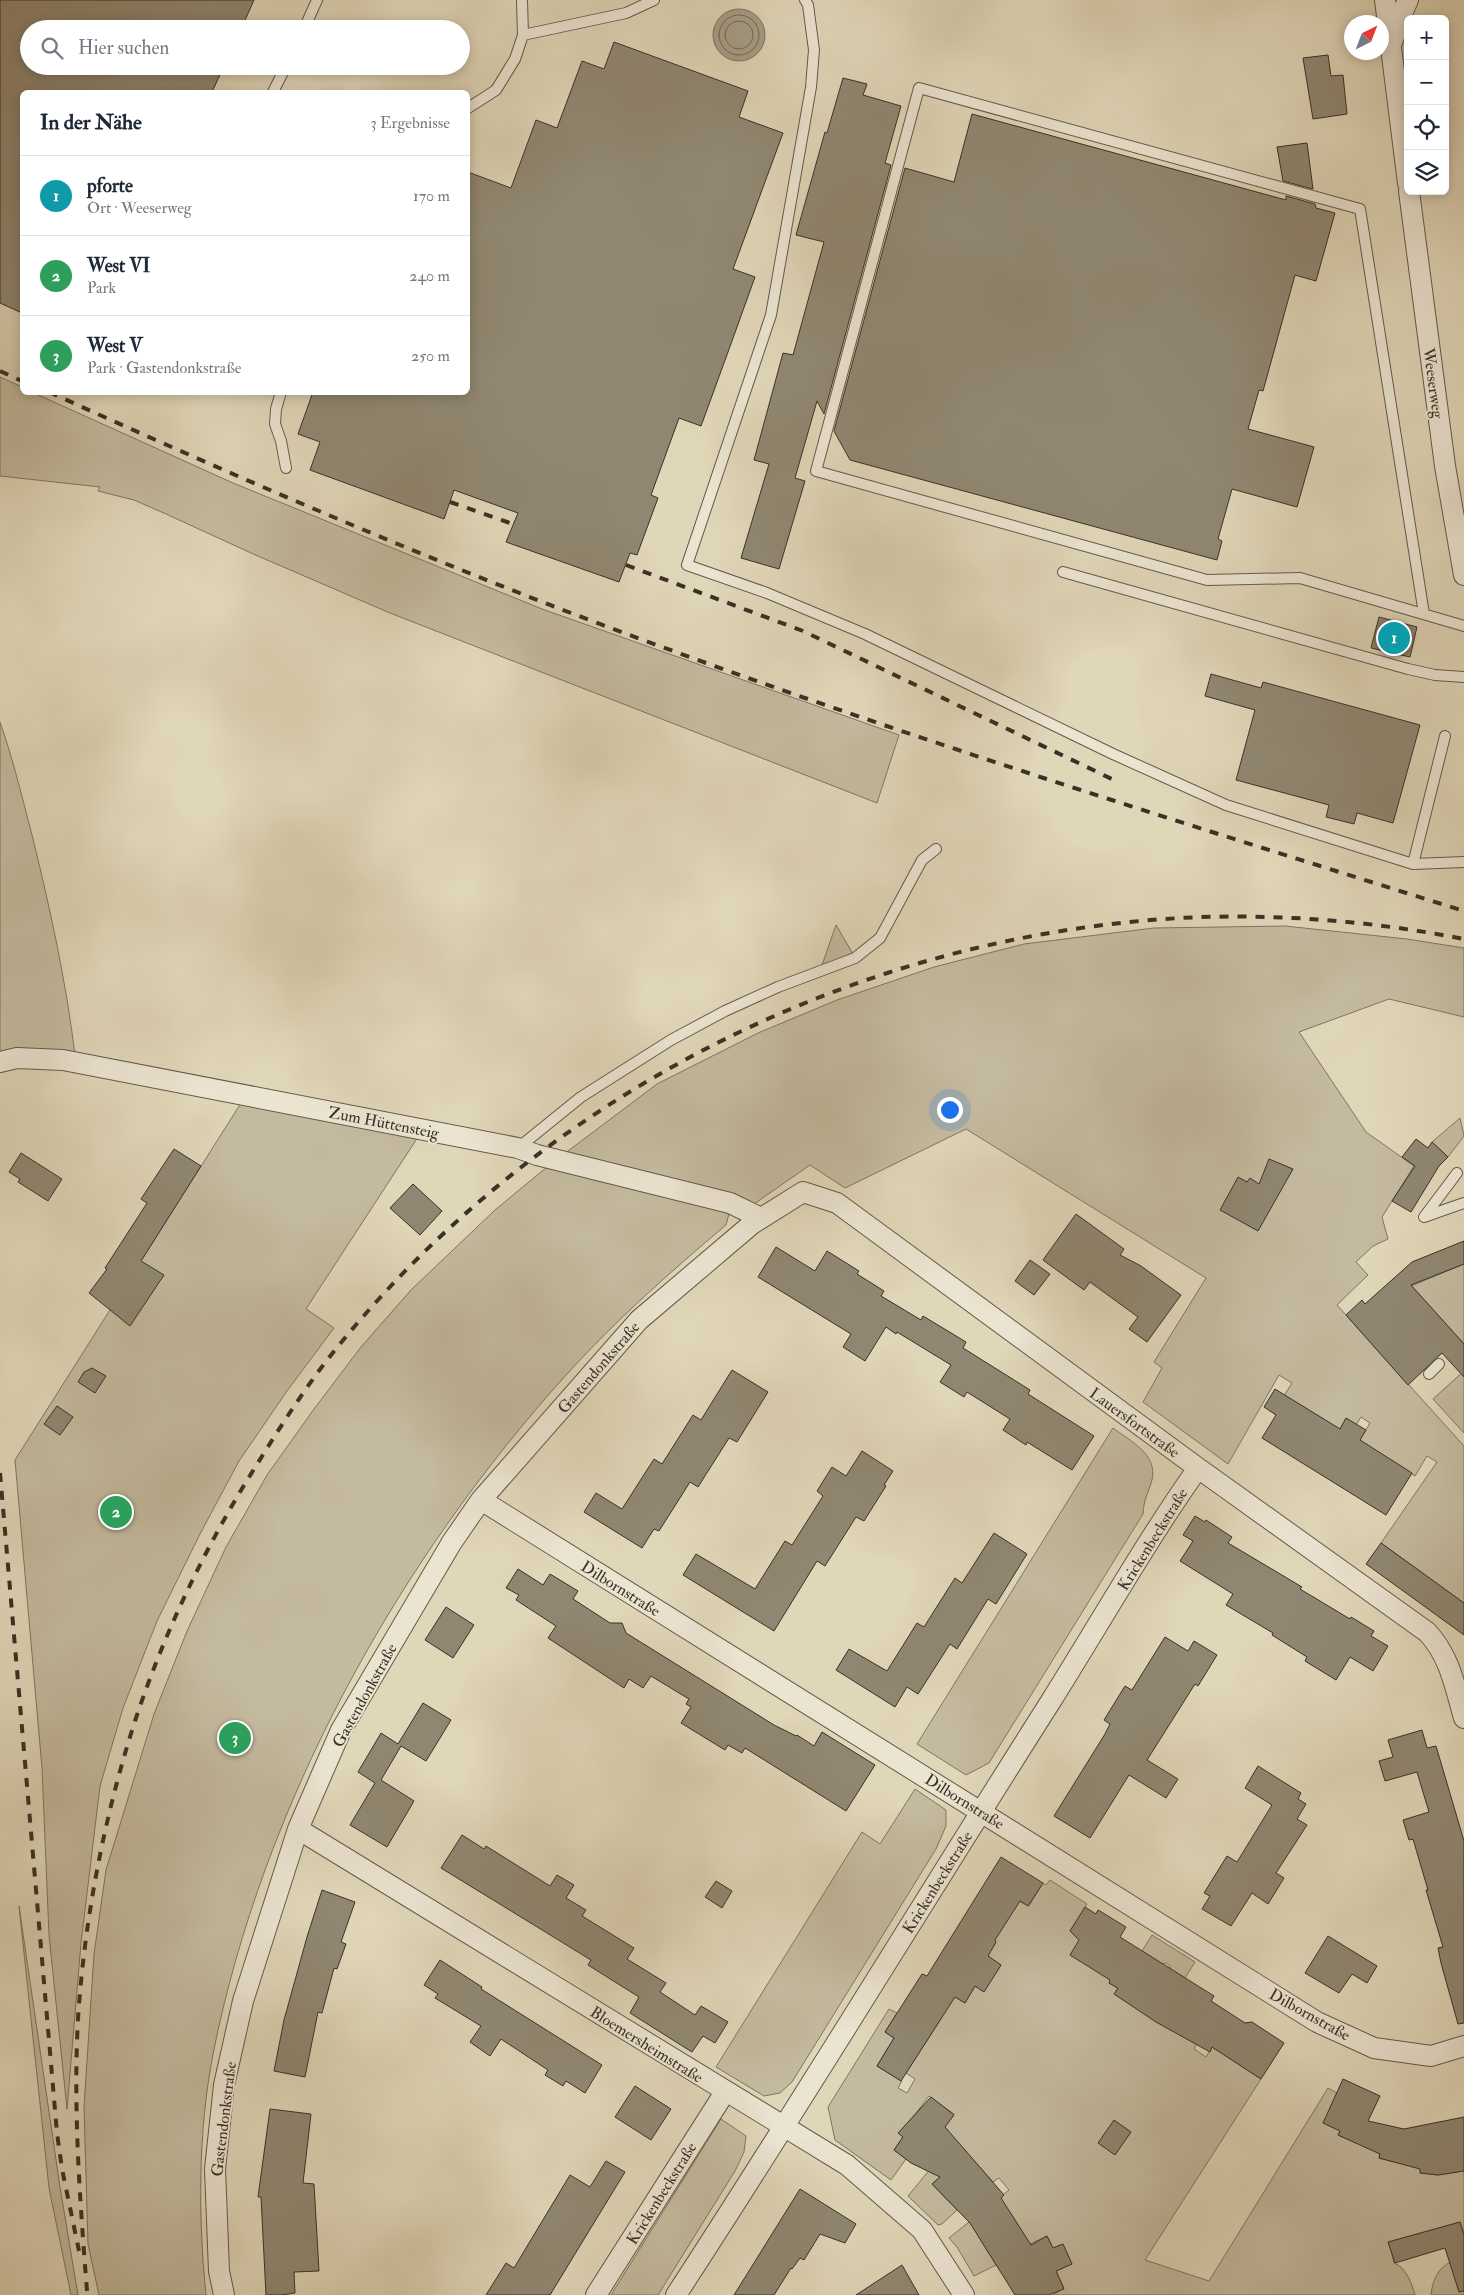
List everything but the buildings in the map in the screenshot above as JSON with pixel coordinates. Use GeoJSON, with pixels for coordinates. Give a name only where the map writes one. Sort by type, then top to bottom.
{"type":"FeatureCollection","features":[{"type":"Feature","properties":{"kind":"street"},"geometry":{"type":"LineString","coordinates":[[1385,0],[1404,152]]}},
{"type":"Feature","properties":{"kind":"street"},"geometry":{"type":"LineString","coordinates":[[1391,50],[1398,22],[1408,0]]}},
{"type":"Feature","properties":{"kind":"street","name":"Weeserweg"},"geometry":{"type":"LineString","coordinates":[[1410,195],[1445,466],[1464,575]]}},
{"type":"Feature","properties":{"kind":"street","name":"Zum Hüttensteig"},"geometry":{"type":"LineString","coordinates":[[0,1062],[17,1058],[63,1060],[518,1148],[572,1164],[730,1203],[761,1218]]}},
{"type":"Feature","properties":{"kind":"street","name":"Lauersfortstraße"},"geometry":{"type":"LineString","coordinates":[[761,1218],[803,1192],[837,1203],[1198,1468],[1426,1632],[1434,1640],[1448,1662],[1464,1718]]}},
{"type":"Feature","properties":{"kind":"street","name":"Gastendonkstraße"},"geometry":{"type":"LineString","coordinates":[[224,2295],[219,2271],[215,2169],[224,2085],[243,2001],[298,1830],[341,1730],[457,1534],[481,1500],[639,1320],[761,1218]]}},
{"type":"Feature","properties":{"kind":"street","name":"Krickenbeckstraße"},"geometry":{"type":"LineString","coordinates":[[676,2295],[786,2126],[1164,1516],[1198,1468]]}},
{"type":"Feature","properties":{"kind":"street","name":"Dilbornstraße"},"geometry":{"type":"LineString","coordinates":[[481,1500],[1317,2022],[1374,2048],[1431,2056],[1464,2046]]}},
{"type":"Feature","properties":{"kind":"street","name":"Bloemersheimstraße"},"geometry":{"type":"LineString","coordinates":[[298,1830],[725,2092],[786,2126],[847,2165],[922,2230],[964,2295]]}},
{"type":"Feature","properties":{"kind":"street","name":"Krickenbeckstraße"},"geometry":{"type":"LineString","coordinates":[[596,2295],[725,2092]]}},
{"type":"Feature","properties":{"kind":"lane"},"geometry":{"type":"LineString","coordinates":[[308,20],[317,0]]}},
{"type":"Feature","properties":{"kind":"lane"},"geometry":{"type":"LineString","coordinates":[[470,107],[496,90],[515,59],[523,35],[522,0]]}},
{"type":"Feature","properties":{"kind":"lane"},"geometry":{"type":"LineString","coordinates":[[523,35],[626,13],[654,0]]}},
{"type":"Feature","properties":{"kind":"lane"},"geometry":{"type":"LineString","coordinates":[[806,0],[814,50],[811,87],[771,315],[687,565],[767,593],[865,634],[1113,754],[1226,806],[1413,864],[1464,862]]}},
{"type":"Feature","properties":{"kind":"lane"},"geometry":{"type":"LineString","coordinates":[[275,90],[282,75]]}},
{"type":"Feature","properties":{"kind":"lane"},"geometry":{"type":"LineString","coordinates":[[1424,614],[1360,209],[919,88],[816,471],[1207,580],[1300,578],[1464,626]]}},
{"type":"Feature","properties":{"kind":"lane"},"geometry":{"type":"LineString","coordinates":[[280,395],[276,409],[275,424],[281,441],[286,468]]}},
{"type":"Feature","properties":{"kind":"lane"},"geometry":{"type":"LineString","coordinates":[[1063,572],[1408,669],[1436,675],[1464,677]]}},
{"type":"Feature","properties":{"kind":"lane"},"geometry":{"type":"LineString","coordinates":[[1413,864],[1445,736]]}},
{"type":"Feature","properties":{"kind":"lane"},"geometry":{"type":"LineString","coordinates":[[518,1148],[582,1096],[671,1040],[725,1011],[778,987],[856,958],[880,938],[922,860],[936,849]]}},
{"type":"Feature","properties":{"kind":"lane"},"geometry":{"type":"LineString","coordinates":[[1457,1173],[1424,1217],[1464,1203]]}},
{"type":"Feature","properties":{"kind":"lane"},"geometry":{"type":"LineString","coordinates":[[1429,1374],[1439,1364]]}},
{"type":"Feature","properties":{"kind":"shaded area"},"geometry":{"type":"Polygon","coordinates":[[[0,377],[20,386],[20,395],[38,395],[233,483],[542,609],[899,735],[877,803],[390,613],[134,500],[98,491],[100,487],[0,476],[0,377]]]}},
{"type":"Feature","properties":{"kind":"shaded area"},"geometry":{"type":"Polygon","coordinates":[[[0,722],[17,778],[45,890],[62,972],[75,1055],[0,1059],[0,722]]]}},
{"type":"Feature","properties":{"kind":"shaded area"},"geometry":{"type":"Polygon","coordinates":[[[836,925],[853,954],[822,965],[836,925]]]}},
{"type":"Feature","properties":{"kind":"shaded area"},"geometry":{"type":"Polygon","coordinates":[[[1285,926],[1407,939],[1464,948],[1464,1017],[1389,999],[1299,1032],[1366,1132],[1414,1166],[1382,1217],[1388,1239],[1373,1246],[1356,1262],[1368,1275],[1337,1305],[1464,1446],[1464,1603],[1381,1543],[1437,1462],[1427,1456],[1415,1476],[1363,1444],[1352,1453],[1370,1423],[1361,1417],[1356,1425],[1346,1419],[1333,1441],[1273,1413],[1292,1383],[1279,1375],[1228,1464],[1143,1402],[1162,1368],[1154,1362],[1206,1278],[966,1129],[845,1188],[810,1165],[754,1204],[560,1157],[657,1084],[758,1033],[837,1000],[934,967],[1024,944],[1154,928],[1285,926]]]}},
{"type":"Feature","properties":{"kind":"shaded area"},"geometry":{"type":"Polygon","coordinates":[[[241,1103],[418,1137],[306,1309],[334,1328],[287,1391],[239,1461],[157,1621],[123,1708],[100,1786],[81,1943],[67,2109],[49,1935],[42,1768],[15,1460],[241,1103]]]}},
{"type":"Feature","properties":{"kind":"shaded area"},"geometry":{"type":"Polygon","coordinates":[[[1460,1118],[1464,1136],[1448,1157],[1432,1142],[1460,1118]]]}},
{"type":"Feature","properties":{"kind":"shaded area"},"geometry":{"type":"Polygon","coordinates":[[[547,1167],[720,1206],[729,1214],[726,1225],[644,1297],[567,1374],[505,1447],[447,1524],[393,1606],[345,1691],[302,1779],[266,1869],[236,1961],[213,2054],[204,2113],[201,2205],[206,2295],[99,2295],[88,2244],[84,2107],[94,1954],[106,1870],[154,1714],[187,1631],[226,1547],[267,1475],[314,1409],[361,1347],[411,1290],[495,1210],[547,1167]]]}},
{"type":"Feature","properties":{"kind":"shaded area"},"geometry":{"type":"Polygon","coordinates":[[[1464,1264],[1464,1344],[1411,1286],[1464,1264]]]}},
{"type":"Feature","properties":{"kind":"shaded area"},"geometry":{"type":"Polygon","coordinates":[[[1464,1371],[1464,1433],[1433,1399],[1464,1371]]]}},
{"type":"Feature","properties":{"kind":"shaded area"},"geometry":{"type":"Polygon","coordinates":[[[1113,1428],[1141,1449],[1151,1463],[1153,1471],[1152,1480],[1145,1500],[1143,1514],[989,1763],[966,1775],[917,1744],[1113,1428]]]}},
{"type":"Feature","properties":{"kind":"shaded area"},"geometry":{"type":"Polygon","coordinates":[[[915,1789],[946,1810],[946,1826],[936,1849],[792,2082],[780,2093],[764,2096],[716,2067],[862,1832],[880,1844],[915,1789]]]}},
{"type":"Feature","properties":{"kind":"shaded area"},"geometry":{"type":"Polygon","coordinates":[[[1050,1880],[1087,1904],[1070,1931],[1079,1940],[1122,1962],[1109,1983],[1199,2040],[1194,2049],[1206,2057],[1212,2047],[1261,2079],[1145,2260],[1209,2281],[1328,2088],[1337,2093],[1340,2131],[1338,2135],[1356,2143],[1381,2147],[1379,2158],[1394,2162],[1396,2155],[1422,2161],[1420,2173],[1438,2175],[1458,2172],[1454,2152],[1464,2119],[1464,2235],[1460,2222],[1389,2242],[1394,2263],[1405,2272],[1415,2295],[1053,2295],[1064,2288],[1056,2271],[1072,2264],[1063,2244],[1053,2248],[1047,2236],[1030,2244],[1009,2211],[976,2232],[996,2265],[974,2276],[957,2247],[949,2238],[1009,2190],[999,2178],[993,2182],[967,2153],[932,2184],[957,2210],[942,2224],[938,2225],[908,2196],[944,2152],[933,2143],[954,2114],[929,2096],[903,2128],[903,2137],[894,2150],[906,2159],[891,2180],[835,2140],[828,2107],[889,2009],[897,2013],[885,2032],[894,2038],[877,2066],[902,2081],[898,2088],[907,2093],[915,2079],[906,2073],[939,2022],[945,1991],[965,2003],[975,1986],[984,1991],[1001,1965],[988,1956],[996,1942],[990,1937],[1019,1901],[1029,1906],[1043,1883],[1046,1885],[1050,1880]]]}},
{"type":"Feature","properties":{"kind":"shaded area"},"geometry":{"type":"Polygon","coordinates":[[[19,1906],[60,2187],[78,2295],[71,2295],[49,2188],[19,1906]]]}},
{"type":"Feature","properties":{"kind":"shaded area"},"geometry":{"type":"Polygon","coordinates":[[[1152,1935],[1195,1962],[1185,1978],[1170,1969],[1170,1966],[1166,1963],[1162,1964],[1142,1951],[1152,1935]]]}},
{"type":"Feature","properties":{"kind":"shaded area"},"geometry":{"type":"Polygon","coordinates":[[[721,2119],[746,2136],[744,2152],[735,2171],[658,2295],[611,2295],[721,2119]]]}},
{"type":"Feature","properties":{"kind":"shaded area"},"geometry":{"type":"Polygon","coordinates":[[[1451,2262],[1464,2269],[1464,2295],[1431,2295],[1439,2271],[1451,2262]]]}},
{"type":"Feature","properties":{"kind":"water"},"geometry":{"type":"Polygon","coordinates":[[[739,9],[749,11],[757,17],[763,25],[765,35],[763,45],[757,53],[749,59],[739,61],[729,59],[721,53],[715,45],[713,35],[715,25],[721,17],[729,11],[739,9]]]}},
{"type":"Feature","properties":{"kind":"railway"},"geometry":{"type":"LineString","coordinates":[[0,371],[20,380]]}},
{"type":"Feature","properties":{"kind":"railway"},"geometry":{"type":"LineString","coordinates":[[56,395],[344,522],[493,583],[643,640],[949,747],[1464,911]]}},
{"type":"Feature","properties":{"kind":"railway"},"geometry":{"type":"LineString","coordinates":[[450,502],[513,524]]}},
{"type":"Feature","properties":{"kind":"railway"},"geometry":{"type":"LineString","coordinates":[[626,565],[803,631],[1116,781]]}},
{"type":"Feature","properties":{"kind":"railway"},"geometry":{"type":"LineString","coordinates":[[87,2291],[77,2121],[78,2019],[85,1948],[96,1878],[110,1808],[129,1740],[165,1640],[195,1575],[246,1482],[289,1414],[335,1350],[417,1259],[508,1177],[607,1106],[713,1045],[824,995],[940,957],[1060,931],[1181,918],[1252,917],[1323,920],[1394,927],[1464,939]]}},
{"type":"Feature","properties":{"kind":"railway"},"geometry":{"type":"LineString","coordinates":[[0,1473],[57,2133],[62,2169],[79,2251]]}},
{"type":"Feature","properties":{"kind":"place","name":"pforte"},"geometry":{"type":"Point","coordinates":[1394,638]}},
{"type":"Feature","properties":{"kind":"place","name":"West VI"},"geometry":{"type":"Point","coordinates":[116,1512]}},
{"type":"Feature","properties":{"kind":"place","name":"West V"},"geometry":{"type":"Point","coordinates":[235,1738]}}]}
